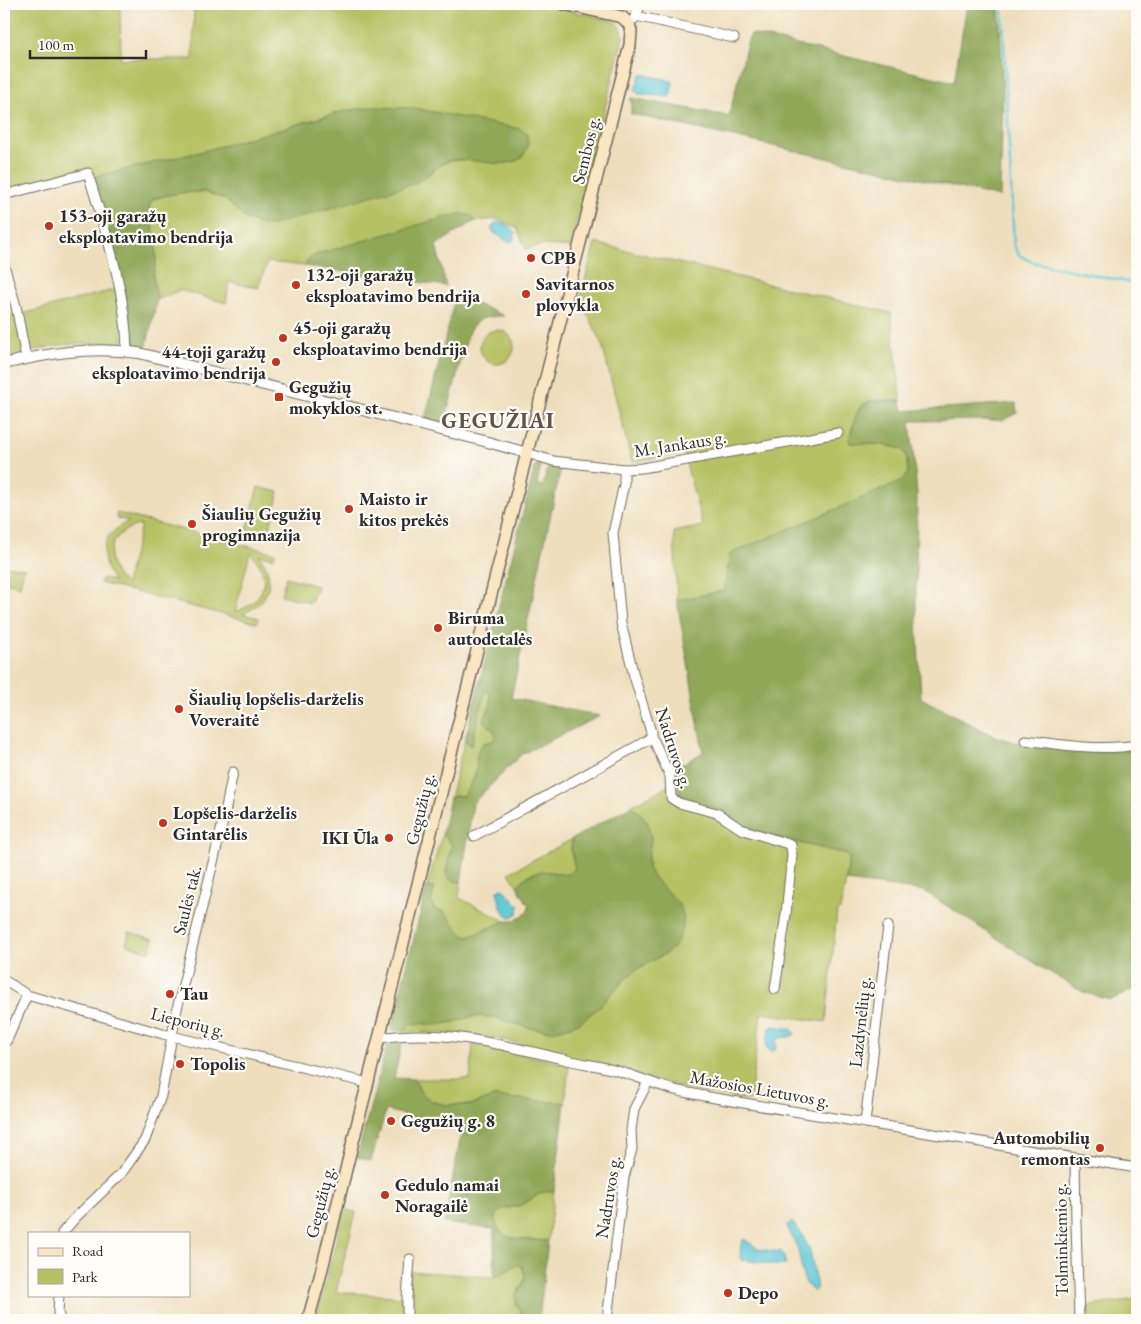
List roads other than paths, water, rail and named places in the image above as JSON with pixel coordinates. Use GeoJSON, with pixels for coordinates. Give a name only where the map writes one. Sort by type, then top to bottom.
{"type":"FeatureCollection","features":[{"type":"Feature","properties":{"kind":"main road"},"geometry":{"type":"LineString","coordinates":[[564,4],[633,20]]}},
{"type":"Feature","properties":{"kind":"main road","name":"Sembos g."},"geometry":{"type":"LineString","coordinates":[[565,306],[630,45],[633,20]]}},
{"type":"Feature","properties":{"kind":"main road","name":"Gegužių g."},"geometry":{"type":"LineString","coordinates":[[308,1320],[565,306]]}},
{"type":"Feature","properties":{"kind":"street","name":"Sembos g."},"geometry":{"type":"LineString","coordinates":[[633,20],[641,4]]}},
{"type":"Feature","properties":{"kind":"street"},"geometry":{"type":"LineString","coordinates":[[633,20],[734,38]]}},
{"type":"Feature","properties":{"kind":"street"},"geometry":{"type":"LineString","coordinates":[[4,196],[88,173],[120,290],[127,351]]}},
{"type":"Feature","properties":{"kind":"street"},"geometry":{"type":"LineString","coordinates":[[4,265],[16,306],[26,358]]}},
{"type":"Feature","properties":{"kind":"street"},"geometry":{"type":"LineString","coordinates":[[4,364],[26,358],[78,350],[127,351],[162,358],[527,453]]}},
{"type":"Feature","properties":{"kind":"street","name":"M. Jankaus g."},"geometry":{"type":"LineString","coordinates":[[527,453],[546,460],[624,469],[642,468],[838,433]]}},
{"type":"Feature","properties":{"kind":"street","name":"Nadruvos g."},"geometry":{"type":"LineString","coordinates":[[624,469],[624,484],[614,533],[620,618],[651,737],[670,776],[671,798],[679,804],[717,813],[741,829],[791,845],[792,854],[786,914],[775,988]]}},
{"type":"Feature","properties":{"kind":"street"},"geometry":{"type":"LineString","coordinates":[[474,836],[651,737]]}},
{"type":"Feature","properties":{"kind":"street"},"geometry":{"type":"LineString","coordinates":[[1025,740],[1112,748],[1137,745]]}},
{"type":"Feature","properties":{"kind":"street","name":"Saulės tak."},"geometry":{"type":"LineString","coordinates":[[63,1232],[121,1174],[145,1140],[161,1096],[177,1009],[220,835],[233,772]]}},
{"type":"Feature","properties":{"kind":"street","name":"Lazdynėlių g."},"geometry":{"type":"LineString","coordinates":[[865,1122],[888,926]]}},
{"type":"Feature","properties":{"kind":"street","name":"Lieporių g."},"geometry":{"type":"LineString","coordinates":[[4,980],[27,995],[172,1036],[368,1084]]}},
{"type":"Feature","properties":{"kind":"street"},"geometry":{"type":"LineString","coordinates":[[4,1043],[27,995]]}},
{"type":"Feature","properties":{"kind":"street","name":"Mažosios Lietuvos g."},"geometry":{"type":"LineString","coordinates":[[380,1038],[401,1035],[470,1039],[623,1072],[648,1082],[686,1092],[1137,1168]]}},
{"type":"Feature","properties":{"kind":"street","name":"Nadruvos g."},"geometry":{"type":"LineString","coordinates":[[607,1320],[624,1177],[632,1149],[634,1109],[648,1082]]}},
{"type":"Feature","properties":{"kind":"street","name":"Tolminkiemio g."},"geometry":{"type":"LineString","coordinates":[[1075,1158],[1080,1320]]}},
{"type":"Feature","properties":{"kind":"street"},"geometry":{"type":"LineString","coordinates":[[407,1320],[410,1259]]}},
{"type":"Feature","properties":{"kind":"street"},"geometry":{"type":"LineString","coordinates":[[59,1296],[58,1312],[60,1320]]}},
{"type":"Feature","properties":{"kind":"water"},"geometry":{"type":"Polygon","coordinates":[[[642,74],[672,81],[670,96],[638,94],[635,91],[642,74]]]}},
{"type":"Feature","properties":{"kind":"water"},"geometry":{"type":"Polygon","coordinates":[[[497,222],[503,223],[516,233],[513,241],[509,242],[494,233],[491,228],[497,222]]]}},
{"type":"Feature","properties":{"kind":"water"},"geometry":{"type":"Polygon","coordinates":[[[502,888],[519,905],[518,913],[511,917],[501,907],[497,891],[502,888]]]}},
{"type":"Feature","properties":{"kind":"water"},"geometry":{"type":"Polygon","coordinates":[[[773,1026],[791,1029],[795,1033],[792,1036],[778,1039],[776,1041],[776,1049],[772,1052],[766,1048],[769,1029],[773,1026]]]}},
{"type":"Feature","properties":{"kind":"water"},"geometry":{"type":"Polygon","coordinates":[[[792,1222],[801,1233],[810,1250],[817,1288],[814,1291],[803,1277],[797,1247],[787,1225],[792,1222]]]}},
{"type":"Feature","properties":{"kind":"water"},"geometry":{"type":"Polygon","coordinates":[[[744,1239],[758,1249],[782,1252],[786,1264],[782,1266],[742,1260],[740,1250],[744,1239]]]}},
{"type":"Feature","properties":{"kind":"waterway"},"geometry":{"type":"LineString","coordinates":[[1002,4],[1014,245],[1019,255],[1032,262],[1137,284]]}},
{"type":"Feature","properties":{"kind":"place","name":"153-oji garažų eksploatavimo bendrija"},"geometry":{"type":"Point","coordinates":[49,226]}},
{"type":"Feature","properties":{"kind":"place","name":"CPB"},"geometry":{"type":"Point","coordinates":[531,258]}},
{"type":"Feature","properties":{"kind":"place","name":"132-oji garažų eksploatavimo bendrija"},"geometry":{"type":"Point","coordinates":[296,285]}},
{"type":"Feature","properties":{"kind":"place","name":"Savitarnos plovykla"},"geometry":{"type":"Point","coordinates":[526,294]}},
{"type":"Feature","properties":{"kind":"place","name":"45-oji garažų eksploatavimo bendrija"},"geometry":{"type":"Point","coordinates":[283,338]}},
{"type":"Feature","properties":{"kind":"place","name":"44-toji garažų eksploatavimo bendrija"},"geometry":{"type":"Point","coordinates":[276,362]}},
{"type":"Feature","properties":{"kind":"place","name":"Gegužių mokyklos st."},"geometry":{"type":"Point","coordinates":[279,397]}},
{"type":"Feature","properties":{"kind":"place","name":"Maisto ir kitos prekės"},"geometry":{"type":"Point","coordinates":[349,509]}},
{"type":"Feature","properties":{"kind":"place","name":"Šiaulių Gegužių progimnazija"},"geometry":{"type":"Point","coordinates":[192,524]}},
{"type":"Feature","properties":{"kind":"place","name":"Biruma autodetalės"},"geometry":{"type":"Point","coordinates":[438,628]}},
{"type":"Feature","properties":{"kind":"place","name":"Šiaulių lopšelis-darželis Voveraitė"},"geometry":{"type":"Point","coordinates":[179,709]}},
{"type":"Feature","properties":{"kind":"place","name":"Lopšelis-darželis Gintarėlis"},"geometry":{"type":"Point","coordinates":[163,823]}},
{"type":"Feature","properties":{"kind":"place","name":"IKI Ūla"},"geometry":{"type":"Point","coordinates":[389,838]}},
{"type":"Feature","properties":{"kind":"place","name":"Tau"},"geometry":{"type":"Point","coordinates":[170,994]}},
{"type":"Feature","properties":{"kind":"place","name":"Topolis"},"geometry":{"type":"Point","coordinates":[180,1064]}},
{"type":"Feature","properties":{"kind":"place","name":"Gegužių g. 8"},"geometry":{"type":"Point","coordinates":[391,1121]}},
{"type":"Feature","properties":{"kind":"place","name":"Automobilių remontas"},"geometry":{"type":"Point","coordinates":[1100,1148]}},
{"type":"Feature","properties":{"kind":"place","name":"Gedulo namai Noragailė"},"geometry":{"type":"Point","coordinates":[385,1195]}},
{"type":"Feature","properties":{"kind":"place","name":"Depo"},"geometry":{"type":"Point","coordinates":[728,1293]}},
{"type":"Feature","properties":{"kind":"district","name":"GEGUŽIAI"},"geometry":{"type":"Point","coordinates":[498,420]}}]}
